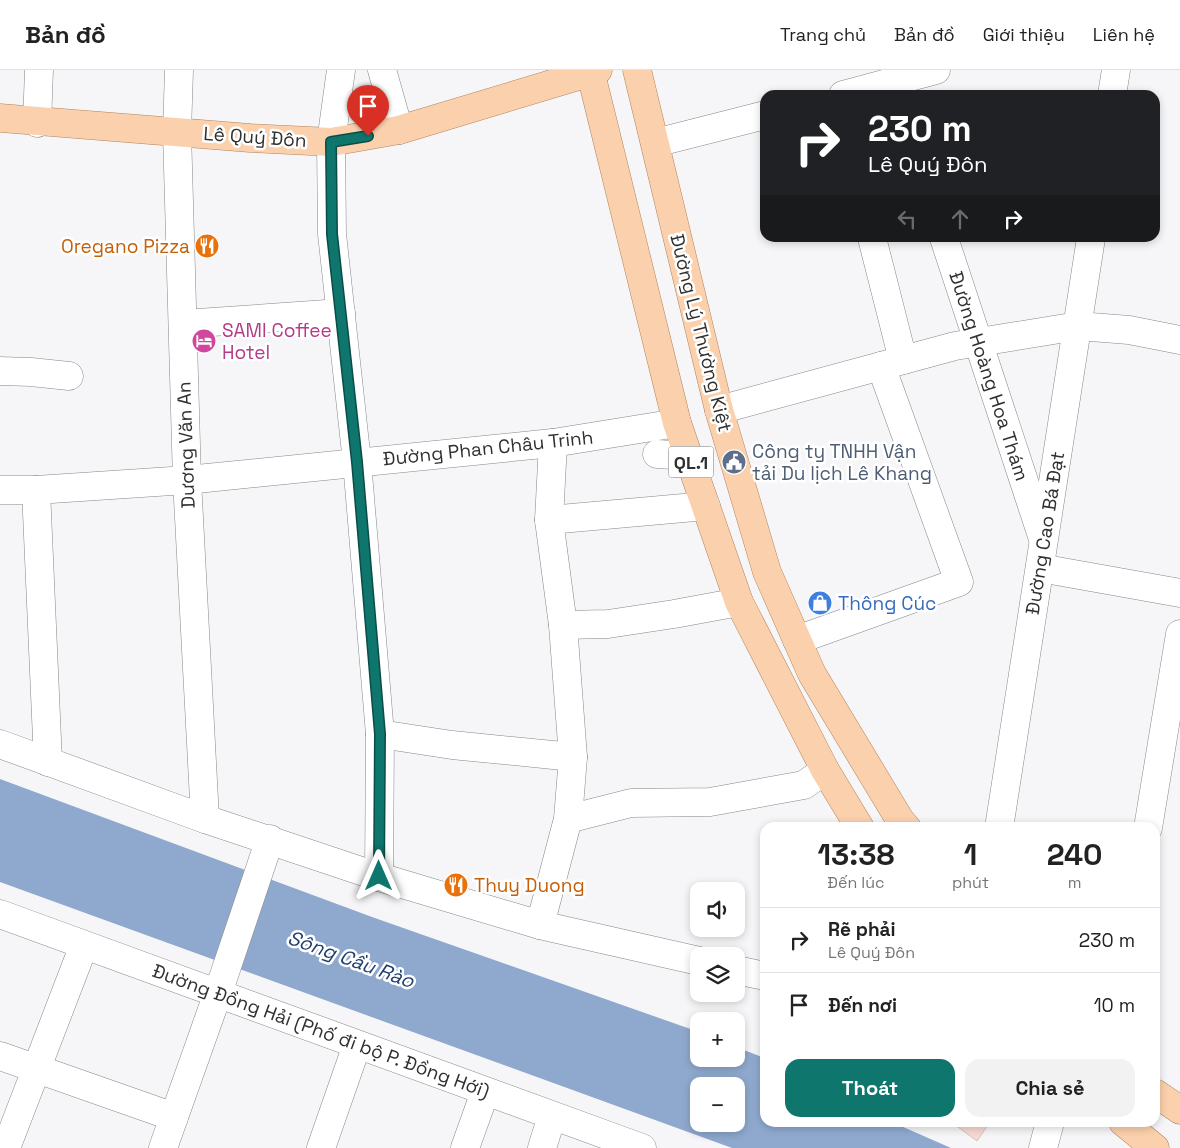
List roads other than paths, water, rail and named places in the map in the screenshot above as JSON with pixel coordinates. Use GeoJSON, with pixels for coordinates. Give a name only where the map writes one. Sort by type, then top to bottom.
{"type":"FeatureCollection","features":[{"type":"Feature","properties":{"kind":"main road","name":"Đường Lý Thường Kiệt"},"geometry":{"type":"LineString","coordinates":[[637,70],[719,410],[767,572],[812,674],[903,822]]}},
{"type":"Feature","properties":{"kind":"main road","name":"Lê Quý Đôn"},"geometry":{"type":"LineString","coordinates":[[0,118],[275,140],[331,142],[399,130],[593,71]]}},
{"type":"Feature","properties":{"kind":"main road","name":"QL.1"},"geometry":{"type":"LineString","coordinates":[[593,71],[677,423],[739,602],[825,770],[856,822]]}},
{"type":"Feature","properties":{"kind":"main road"},"geometry":{"type":"LineString","coordinates":[[1160,1096],[1180,1110]]}},
{"type":"Feature","properties":{"kind":"main road"},"geometry":{"type":"LineString","coordinates":[[1129,1127],[1155,1148]]}},
{"type":"Feature","properties":{"kind":"street"},"geometry":{"type":"LineString","coordinates":[[38,122],[39,70]]}},
{"type":"Feature","properties":{"kind":"street","name":"Dương Văn An"},"geometry":{"type":"LineString","coordinates":[[180,70],[177,132],[187,480],[205,819]]}},
{"type":"Feature","properties":{"kind":"street"},"geometry":{"type":"LineString","coordinates":[[340,70],[331,142],[332,234],[357,462],[380,734],[379,876]]}},
{"type":"Feature","properties":{"kind":"street"},"geometry":{"type":"LineString","coordinates":[[382,70],[399,130]]}},
{"type":"Feature","properties":{"kind":"street"},"geometry":{"type":"LineString","coordinates":[[863,90],[936,70]]}},
{"type":"Feature","properties":{"kind":"street"},"geometry":{"type":"LineString","coordinates":[[1113,90],[1116,70]]}},
{"type":"Feature","properties":{"kind":"street"},"geometry":{"type":"LineString","coordinates":[[655,143],[760,116]]}},
{"type":"Feature","properties":{"kind":"street"},"geometry":{"type":"LineString","coordinates":[[797,640],[960,582],[892,363],[873,242]]}},
{"type":"Feature","properties":{"kind":"street","name":"Đường Hoàng Hoa Thám"},"geometry":{"type":"LineString","coordinates":[[945,242],[1042,556]]}},
{"type":"Feature","properties":{"kind":"street","name":"Đường Cao Bá Đạt"},"geometry":{"type":"LineString","coordinates":[[1000,822],[1090,242]]}},
{"type":"Feature","properties":{"kind":"street"},"geometry":{"type":"LineString","coordinates":[[183,324],[341,313]]}},
{"type":"Feature","properties":{"kind":"street"},"geometry":{"type":"LineString","coordinates":[[719,410],[977,342],[1078,326],[1129,330],[1180,340]]}},
{"type":"Feature","properties":{"kind":"street"},"geometry":{"type":"LineString","coordinates":[[0,371],[69,376]]}},
{"type":"Feature","properties":{"kind":"street","name":"Đường Phan Châu Trinh"},"geometry":{"type":"LineString","coordinates":[[0,490],[36,490],[187,480],[553,443],[677,423]]}},
{"type":"Feature","properties":{"kind":"street"},"geometry":{"type":"LineString","coordinates":[[540,925],[568,818],[573,757],[563,625],[549,520],[553,443]]}},
{"type":"Feature","properties":{"kind":"street"},"geometry":{"type":"LineString","coordinates":[[657,454],[689,456]]}},
{"type":"Feature","properties":{"kind":"street"},"geometry":{"type":"LineString","coordinates":[[36,490],[48,762]]}},
{"type":"Feature","properties":{"kind":"street"},"geometry":{"type":"LineString","coordinates":[[549,520],[706,506]]}},
{"type":"Feature","properties":{"kind":"street"},"geometry":{"type":"LineString","coordinates":[[1042,556],[1180,593]]}},
{"type":"Feature","properties":{"kind":"street"},"geometry":{"type":"LineString","coordinates":[[563,625],[608,624],[739,602]]}},
{"type":"Feature","properties":{"kind":"street"},"geometry":{"type":"LineString","coordinates":[[1149,822],[1180,634]]}},
{"type":"Feature","properties":{"kind":"street"},"geometry":{"type":"LineString","coordinates":[[380,734],[452,745],[573,757]]}},
{"type":"Feature","properties":{"kind":"street"},"geometry":{"type":"LineString","coordinates":[[0,744],[205,819],[266,850],[379,876],[540,925],[690,959]]}},
{"type":"Feature","properties":{"kind":"street"},"geometry":{"type":"LineString","coordinates":[[568,818],[631,803],[710,802],[804,785],[825,770]]}},
{"type":"Feature","properties":{"kind":"street"},"geometry":{"type":"LineString","coordinates":[[163,1148],[266,850]]}},
{"type":"Feature","properties":{"kind":"street","name":"Đường Đồng Hải (Phố đi bộ P. Đồng Hới)"},"geometry":{"type":"LineString","coordinates":[[0,914],[84,946],[221,984],[357,1045],[642,1148]]}},
{"type":"Feature","properties":{"kind":"street"},"geometry":{"type":"LineString","coordinates":[[6,1148],[84,946]]}},
{"type":"Feature","properties":{"kind":"street"},"geometry":{"type":"LineString","coordinates":[[745,972],[760,975]]}},
{"type":"Feature","properties":{"kind":"street"},"geometry":{"type":"LineString","coordinates":[[321,1148],[357,1045]]}},
{"type":"Feature","properties":{"kind":"street"},"geometry":{"type":"LineString","coordinates":[[0,1056],[174,1117]]}},
{"type":"Feature","properties":{"kind":"street"},"geometry":{"type":"LineString","coordinates":[[465,1148],[485,1092]]}},
{"type":"Feature","properties":{"kind":"street"},"geometry":{"type":"LineString","coordinates":[[542,1148],[552,1116]]}},
{"type":"Feature","properties":{"kind":"street"},"geometry":{"type":"LineString","coordinates":[[1043,1148],[1049,1127]]}},
{"type":"Feature","properties":{"kind":"water","name":"Sông Cầu Rào"},"geometry":{"type":"Polygon","coordinates":[[[0,779],[372,917],[690,1029],[690,1067],[745,1067],[745,1050],[760,1056],[760,1127],[903,1127],[951,1148],[732,1148],[0,882],[0,779]]]}},
{"type":"Feature","properties":{"kind":"place","name":"Oregano Pizza"},"geometry":{"type":"Point","coordinates":[207,246]}},
{"type":"Feature","properties":{"kind":"place","name":"SAMI Coffee Hotel"},"geometry":{"type":"Point","coordinates":[204,341]}},
{"type":"Feature","properties":{"kind":"place","name":"Công ty TNHH Vận tải Du lịch Lê Khang"},"geometry":{"type":"Point","coordinates":[734,462]}},
{"type":"Feature","properties":{"kind":"place","name":"Thông Cúc"},"geometry":{"type":"Point","coordinates":[820,603]}},
{"type":"Feature","properties":{"kind":"place","name":"Thuy Duong"},"geometry":{"type":"Point","coordinates":[456,885]}}]}
